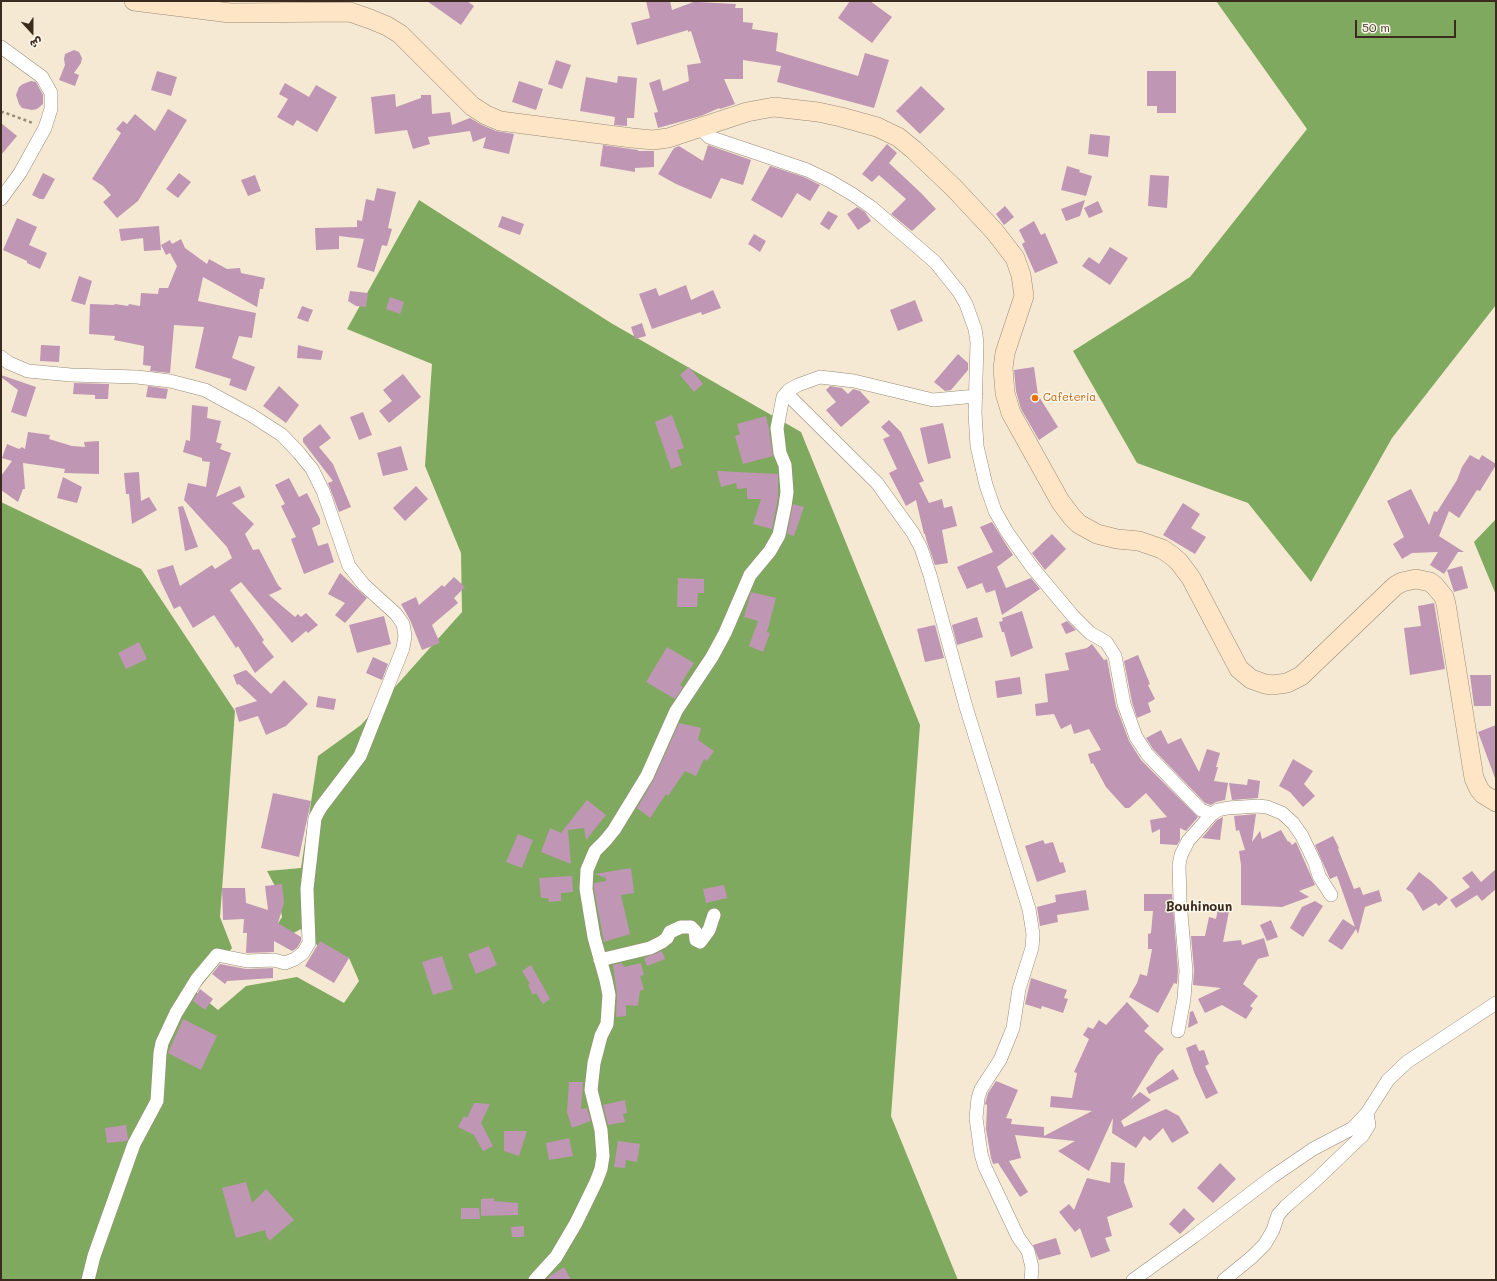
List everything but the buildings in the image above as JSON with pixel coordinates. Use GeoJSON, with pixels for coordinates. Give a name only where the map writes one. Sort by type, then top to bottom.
{"type":"FeatureCollection","features":[{"type":"Feature","properties":{"kind":"main road"},"geometry":{"type":"LineString","coordinates":[[134,1],[230,13],[343,7],[387,26],[400,34],[472,106],[486,116],[500,121],[653,140],[668,138],[702,128],[746,112],[774,107],[811,111],[841,118],[877,127],[898,137],[954,188],[995,232],[1015,258],[1019,266],[1024,286],[1024,296],[1005,353],[1005,393],[1011,413],[1060,502],[1072,517],[1087,529],[1107,537],[1151,544],[1162,549],[1179,562],[1191,578],[1239,669],[1251,679],[1265,684],[1272,685],[1287,683],[1294,680],[1307,670],[1395,586],[1402,582],[1416,580],[1430,582],[1444,597],[1446,604],[1474,778],[1482,794],[1496,802]]}},
{"type":"Feature","properties":{"kind":"street"},"geometry":{"type":"LineString","coordinates":[[1,47],[42,77],[51,93],[51,109],[45,128],[20,173],[1,199]]}},
{"type":"Feature","properties":{"kind":"street"},"geometry":{"type":"LineString","coordinates":[[702,128],[709,137],[807,170],[830,181],[871,207],[934,262],[959,292],[972,317],[977,342],[975,429],[980,466],[990,498],[1001,522],[1032,567],[1073,616],[1090,633],[1106,642],[1115,656],[1124,704],[1136,737],[1146,754],[1201,810],[1212,814]]}},
{"type":"Feature","properties":{"kind":"street"},"geometry":{"type":"LineString","coordinates":[[1,357],[9,363],[28,371],[71,376],[137,377],[170,381],[205,390],[282,435],[299,452],[312,470],[323,492],[349,566],[364,585],[396,614],[403,624],[405,636],[403,648],[360,756],[321,807],[315,818],[307,889],[309,942],[303,953],[295,959],[285,962],[274,960],[247,961],[217,955],[197,980],[176,1013],[162,1043],[157,1101],[134,1144],[94,1256],[88,1280]]}},
{"type":"Feature","properties":{"kind":"street"},"geometry":{"type":"LineString","coordinates":[[535,1280],[556,1257],[596,1182],[600,1169],[603,1143],[591,1090],[594,1063],[599,1043],[607,1024],[609,1005],[608,987],[594,937],[586,889],[589,864],[595,852],[614,830],[647,776],[676,712],[712,657],[725,633],[750,575],[770,551],[779,535],[787,492],[785,465],[780,453],[777,428],[782,400],[789,390],[803,382],[820,377],[854,381],[933,400],[976,396]]}},
{"type":"Feature","properties":{"kind":"street"},"geometry":{"type":"LineString","coordinates":[[786,393],[877,483],[913,533],[921,548],[930,575],[966,707],[1029,910],[1033,934],[1032,948],[1018,995],[1012,1028],[1000,1060],[982,1089],[977,1103],[976,1118],[981,1154],[985,1167],[1018,1237],[1028,1251],[1032,1267],[1031,1280]]}},
{"type":"Feature","properties":{"kind":"street"},"geometry":{"type":"LineString","coordinates":[[1178,1031],[1185,992],[1186,971],[1180,902],[1179,865],[1181,855],[1188,840],[1212,814],[1218,810],[1228,808],[1258,806],[1267,807],[1282,813],[1293,823],[1302,836],[1315,863],[1319,876],[1331,895]]}},
{"type":"Feature","properties":{"kind":"street"},"geometry":{"type":"LineString","coordinates":[[600,960],[650,948],[662,942],[667,938],[670,932],[681,927],[691,927],[695,931],[696,940],[700,942],[709,930],[714,915]]}},
{"type":"Feature","properties":{"kind":"street"},"geometry":{"type":"LineString","coordinates":[[1133,1280],[1278,1173],[1313,1149],[1353,1128],[1367,1113],[1388,1080],[1407,1062],[1496,1003]]}},
{"type":"Feature","properties":{"kind":"street"},"geometry":{"type":"LineString","coordinates":[[1224,1280],[1255,1254],[1264,1244],[1273,1230],[1278,1215],[1286,1206],[1315,1181],[1363,1135],[1369,1125],[1367,1113]]}},
{"type":"Feature","properties":{"kind":"path"},"geometry":{"type":"LineString","coordinates":[[1,113],[4,112],[45,128]]}},
{"type":"Feature","properties":{"kind":"green space"},"geometry":{"type":"Polygon","coordinates":[[[1216,1],[1496,1],[1496,305],[1392,438],[1311,582],[1248,503],[1137,463],[1073,351],[1190,277],[1307,129],[1216,1]]]}},
{"type":"Feature","properties":{"kind":"green space"},"geometry":{"type":"Polygon","coordinates":[[[419,200],[611,323],[801,432],[920,725],[891,1116],[958,1280],[1,1280],[1,502],[141,569],[235,711],[220,917],[232,948],[196,992],[218,1010],[246,986],[297,977],[344,1003],[359,981],[349,958],[318,946],[301,929],[286,937],[272,933],[282,917],[277,890],[267,871],[301,868],[318,756],[361,725],[462,612],[461,553],[425,466],[432,364],[347,329],[419,200]]]}},
{"type":"Feature","properties":{"kind":"green space"},"geometry":{"type":"Polygon","coordinates":[[[1496,519],[1496,595],[1474,542],[1496,519]]]}},
{"type":"Feature","properties":{"kind":"place","name":"Cafeteria"},"geometry":{"type":"Point","coordinates":[1035,398]}},
{"type":"Feature","properties":{"kind":"district","name":"Bouhinoun"},"geometry":{"type":"Point","coordinates":[1199,907]}}]}
